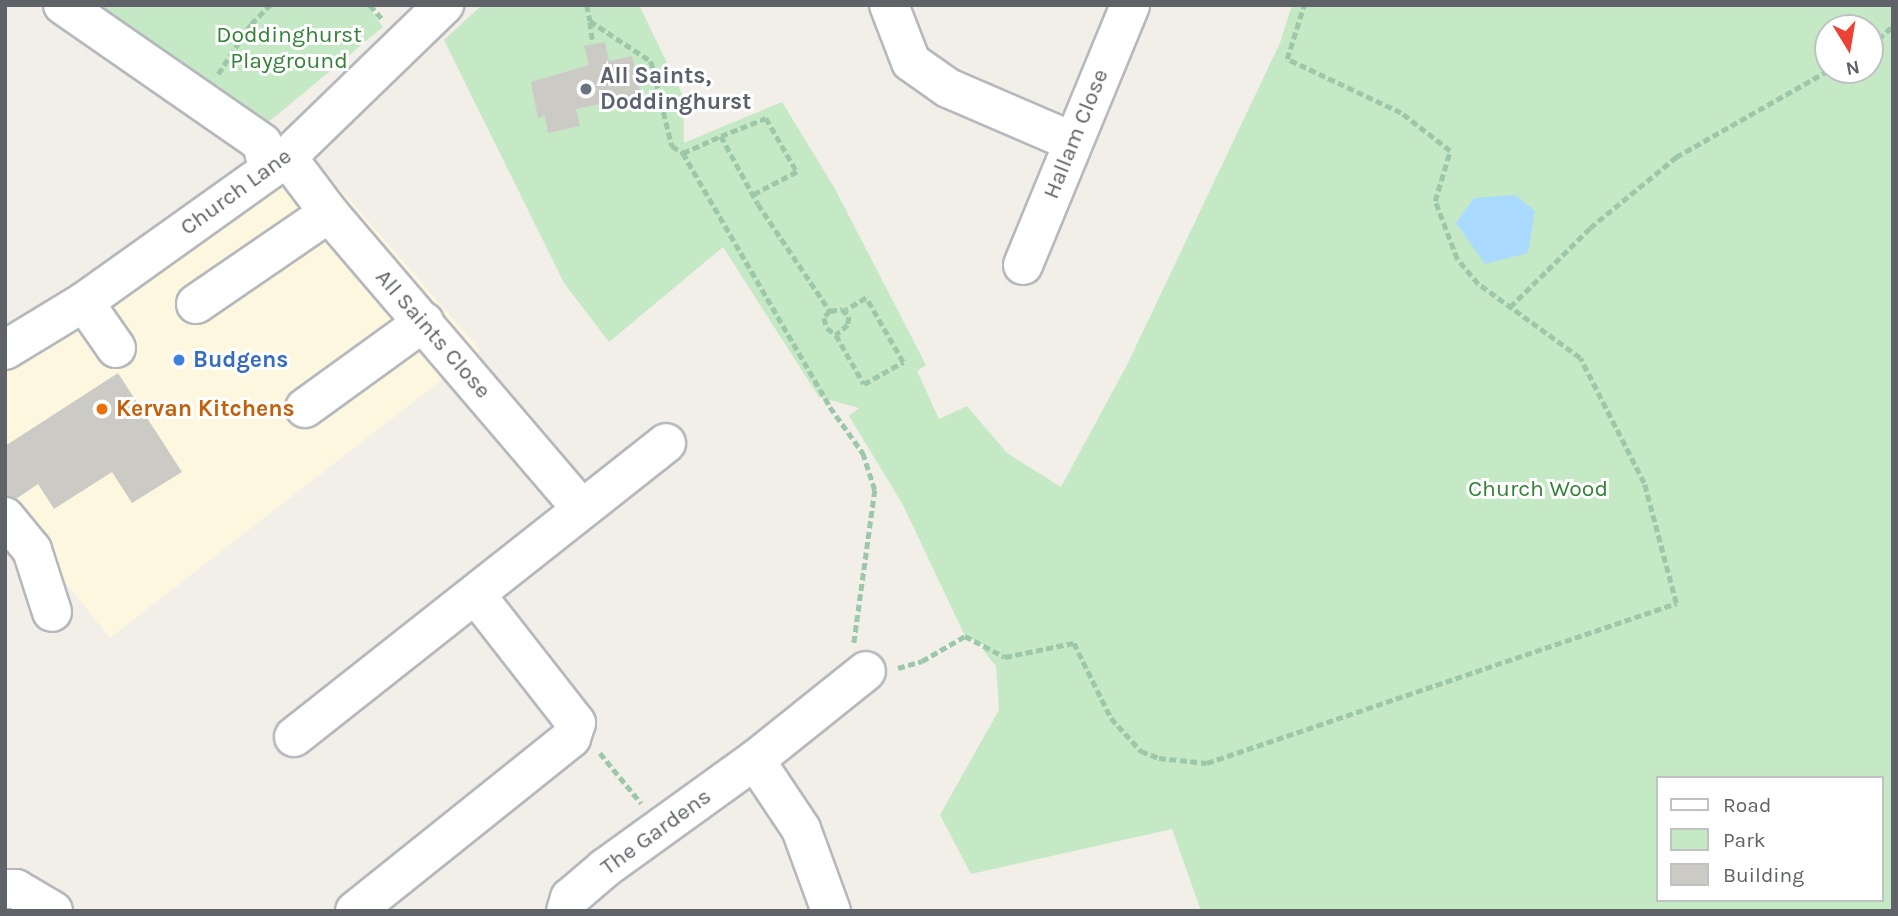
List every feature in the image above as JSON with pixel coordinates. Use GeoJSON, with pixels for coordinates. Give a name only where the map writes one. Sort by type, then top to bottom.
{"type":"FeatureCollection","features":[{"type":"Feature","properties":{"kind":"street","name":"All Saints Close"},"geometry":{"type":"LineString","coordinates":[[63,5],[220,111],[262,143],[278,163],[329,213],[582,509]]}},
{"type":"Feature","properties":{"kind":"street","name":"Church Lane"},"geometry":{"type":"LineString","coordinates":[[5,350],[84,302],[278,163],[444,5]]}},
{"type":"Feature","properties":{"kind":"street"},"geometry":{"type":"LineString","coordinates":[[888,5],[911,62],[948,88],[1071,141]]}},
{"type":"Feature","properties":{"kind":"street","name":"Hallam Close"},"geometry":{"type":"LineString","coordinates":[[1023,265],[1071,141],[1130,5]]}},
{"type":"Feature","properties":{"kind":"street"},"geometry":{"type":"LineString","coordinates":[[196,304],[329,213]]}},
{"type":"Feature","properties":{"kind":"street"},"geometry":{"type":"LineString","coordinates":[[84,302],[116,348]]}},
{"type":"Feature","properties":{"kind":"street"},"geometry":{"type":"LineString","coordinates":[[305,408],[424,322]]}},
{"type":"Feature","properties":{"kind":"street"},"geometry":{"type":"LineString","coordinates":[[294,737],[666,443]]}},
{"type":"Feature","properties":{"kind":"street"},"geometry":{"type":"LineString","coordinates":[[5,517],[32,550],[52,612]]}},
{"type":"Feature","properties":{"kind":"street"},"geometry":{"type":"LineString","coordinates":[[355,911],[571,738],[576,723],[477,595]]}},
{"type":"Feature","properties":{"kind":"street","name":"The Gardens"},"geometry":{"type":"LineString","coordinates":[[566,911],[570,898],[755,760],[857,678]]}},
{"type":"Feature","properties":{"kind":"street"},"geometry":{"type":"LineString","coordinates":[[755,760],[801,829],[831,911]]}},
{"type":"Feature","properties":{"kind":"street"},"geometry":{"type":"LineString","coordinates":[[5,888],[16,889],[54,911]]}},
{"type":"Feature","properties":{"kind":"path"},"geometry":{"type":"LineString","coordinates":[[220,111],[216,77],[251,24],[270,5]]}},
{"type":"Feature","properties":{"kind":"path"},"geometry":{"type":"LineString","coordinates":[[587,5],[593,43]]}},
{"type":"Feature","properties":{"kind":"path"},"geometry":{"type":"LineString","coordinates":[[590,21],[651,61],[672,146],[683,153],[823,396],[863,453],[875,490],[857,678],[922,661],[965,636],[1005,657],[1074,643],[1111,718],[1141,751],[1159,758],[1207,763],[1676,603],[1644,483],[1580,358],[1478,284],[1457,259],[1435,201],[1450,151],[1401,113],[1287,59],[1304,5]]}},
{"type":"Feature","properties":{"kind":"path"},"geometry":{"type":"LineString","coordinates":[[1510,307],[1590,228],[1676,157],[1814,79]]}},
{"type":"Feature","properties":{"kind":"path"},"geometry":{"type":"LineString","coordinates":[[683,153],[766,118],[797,172],[753,195]]}},
{"type":"Feature","properties":{"kind":"path"},"geometry":{"type":"LineString","coordinates":[[721,136],[753,195],[830,312]]}},
{"type":"Feature","properties":{"kind":"path"},"geometry":{"type":"LineString","coordinates":[[866,298],[902,362],[864,384],[824,318],[830,312],[846,310],[866,298]]}},
{"type":"Feature","properties":{"kind":"path"},"geometry":{"type":"LineString","coordinates":[[836,335],[848,325],[846,310]]}},
{"type":"Feature","properties":{"kind":"path"},"geometry":{"type":"LineString","coordinates":[[576,723],[662,828]]}},
{"type":"Feature","properties":{"kind":"shaded area"},"geometry":{"type":"Polygon","coordinates":[[[299,149],[315,160],[480,350],[110,638],[5,507],[5,343],[299,149]]]}},
{"type":"Feature","properties":{"kind":"green space","name":"Doddinghurst Playground"},"geometry":{"type":"Polygon","coordinates":[[[63,5],[367,5],[383,27],[259,130],[63,5]]]}},
{"type":"Feature","properties":{"kind":"green space","name":"Church Wood"},"geometry":{"type":"Polygon","coordinates":[[[482,5],[639,5],[683,96],[684,143],[782,102],[834,187],[926,365],[917,371],[939,419],[967,406],[1007,453],[1061,487],[1127,365],[1280,43],[1292,5],[1893,5],[1893,911],[1201,911],[1172,829],[971,874],[940,815],[999,710],[996,666],[983,650],[989,648],[965,636],[903,505],[849,416],[859,408],[819,397],[723,247],[609,342],[564,283],[444,40],[482,5]]]}},
{"type":"Feature","properties":{"kind":"water"},"geometry":{"type":"Polygon","coordinates":[[[1515,195],[1535,211],[1528,253],[1485,264],[1456,223],[1474,198],[1515,195]]]}},
{"type":"Feature","properties":{"kind":"building","name":"All Saints, Doddinghurst"},"geometry":{"type":"Polygon","coordinates":[[[605,42],[609,61],[632,56],[641,95],[576,109],[580,126],[548,133],[545,116],[538,118],[531,82],[589,65],[584,46],[605,42]]]}},
{"type":"Feature","properties":{"kind":"building","name":"Kervan Kitchens"},"geometry":{"type":"Polygon","coordinates":[[[118,373],[182,472],[132,503],[112,472],[54,509],[38,484],[16,499],[5,496],[5,446],[118,373]]]}},
{"type":"Feature","properties":{"kind":"place","name":"All Saints, Doddinghurst"},"geometry":{"type":"Point","coordinates":[586,89]}},
{"type":"Feature","properties":{"kind":"place","name":"Budgens"},"geometry":{"type":"Point","coordinates":[179,360]}},
{"type":"Feature","properties":{"kind":"place","name":"Kervan Kitchens"},"geometry":{"type":"Point","coordinates":[102,409]}}]}
